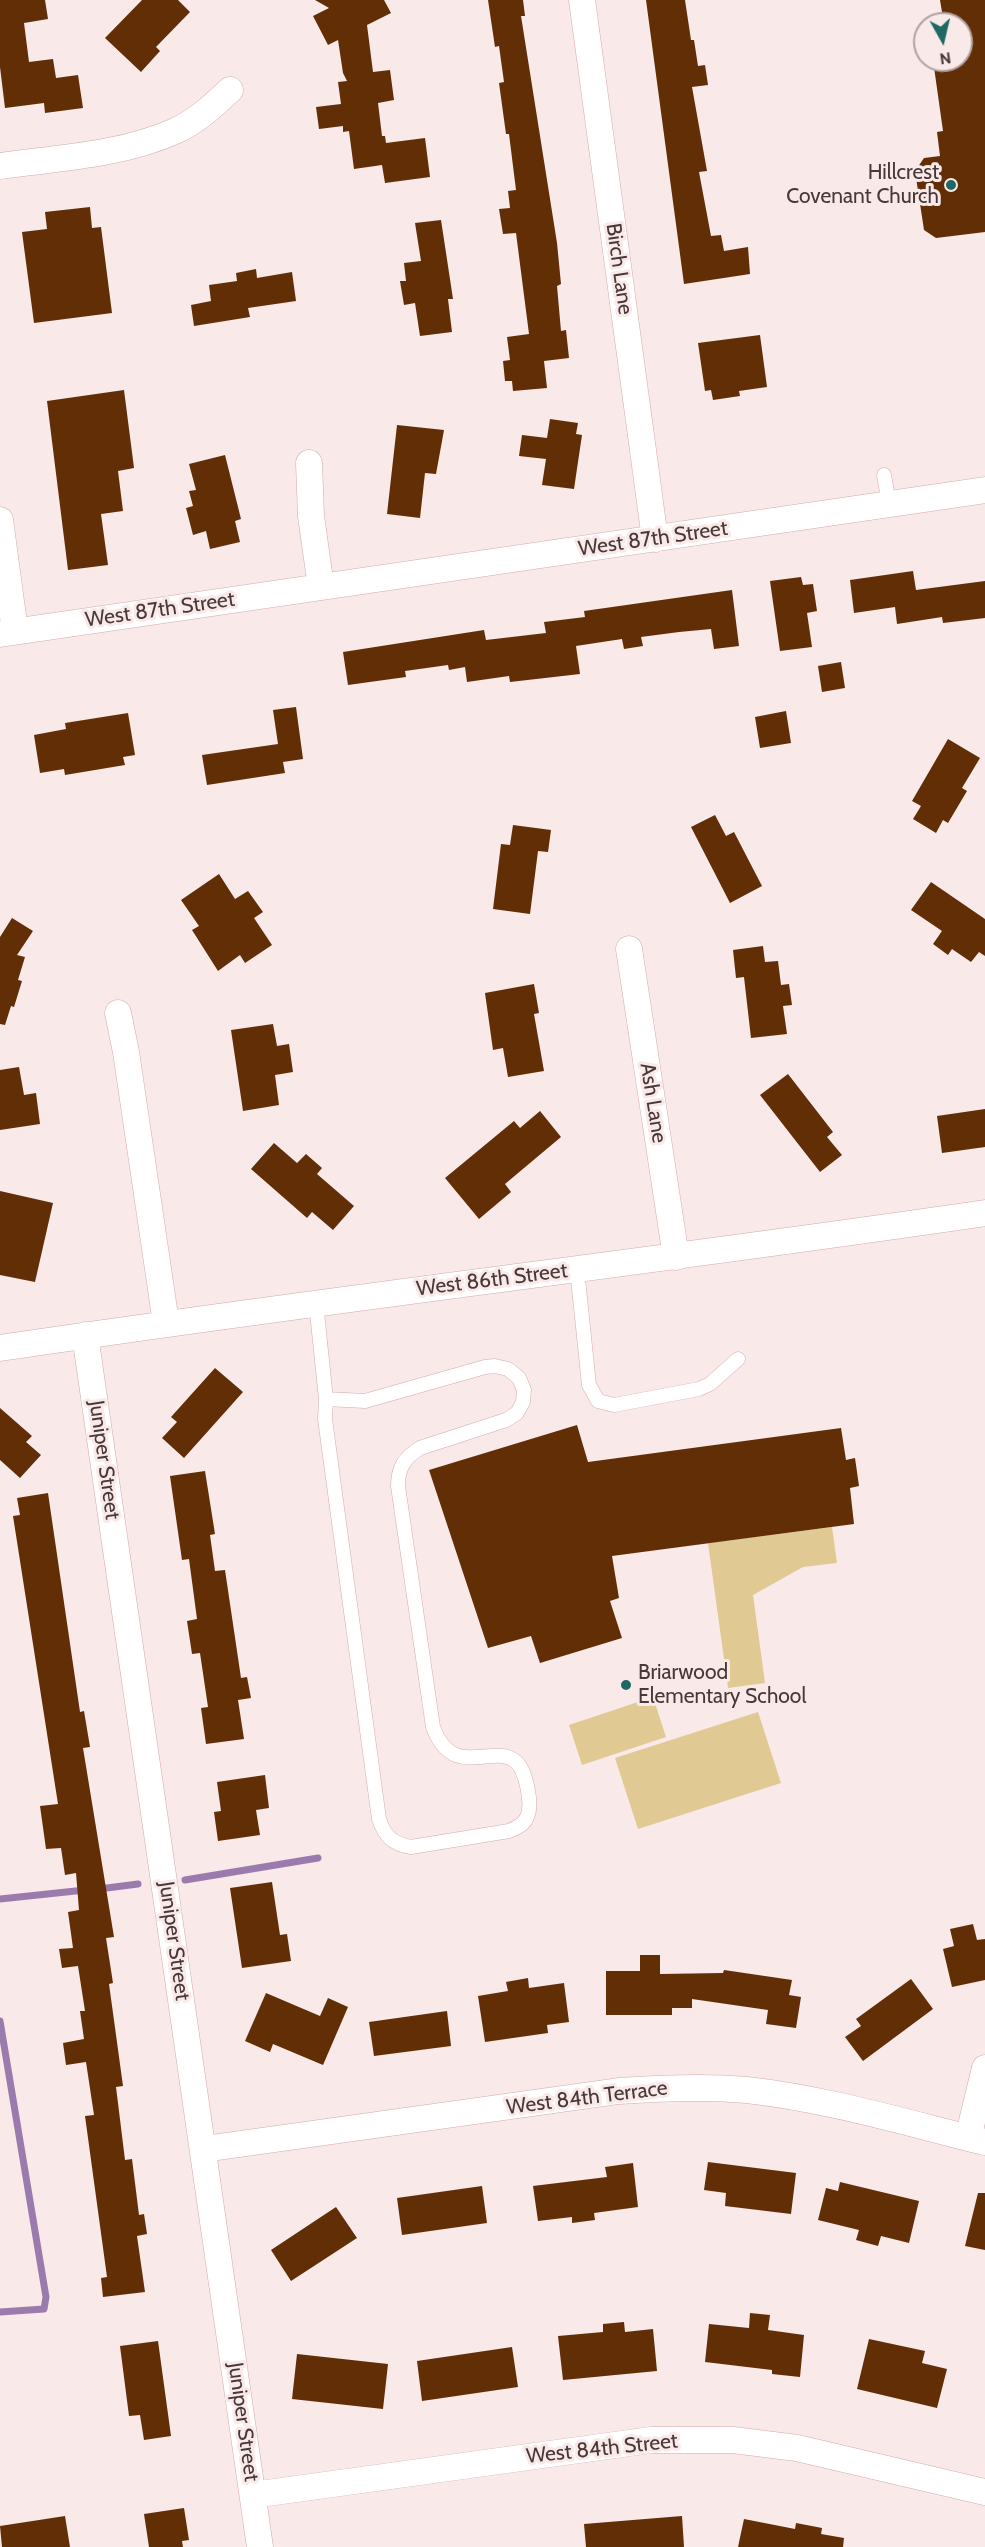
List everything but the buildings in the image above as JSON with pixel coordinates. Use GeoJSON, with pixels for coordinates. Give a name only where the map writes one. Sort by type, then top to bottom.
{"type":"FeatureCollection","features":[{"type":"Feature","properties":{"kind":"street","name":"Birch Lane"},"geometry":{"type":"LineString","coordinates":[[582,0],[655,538]]}},
{"type":"Feature","properties":{"kind":"street"},"geometry":{"type":"LineString","coordinates":[[0,166],[141,144],[177,131],[230,90]]}},
{"type":"Feature","properties":{"kind":"street"},"geometry":{"type":"LineString","coordinates":[[309,463],[311,516],[321,587]]}},
{"type":"Feature","properties":{"kind":"street","name":"West 87th Street"},"geometry":{"type":"LineString","coordinates":[[8,633],[985,490]]}},
{"type":"Feature","properties":{"kind":"street"},"geometry":{"type":"LineString","coordinates":[[0,520],[8,633]]}},
{"type":"Feature","properties":{"kind":"street","name":"Ash Lane"},"geometry":{"type":"LineString","coordinates":[[629,949],[676,1257]]}},
{"type":"Feature","properties":{"kind":"street"},"geometry":{"type":"LineString","coordinates":[[117,1013],[126,1052],[166,1323]]}},
{"type":"Feature","properties":{"kind":"street","name":"West 86th Street"},"geometry":{"type":"LineString","coordinates":[[0,1348],[166,1323],[676,1257],[985,1214]]}},
{"type":"Feature","properties":{"kind":"street","name":"Juniper Street"},"geometry":{"type":"LineString","coordinates":[[86,1335],[260,2547]]}},
{"type":"Feature","properties":{"kind":"street","name":"West 84th Terrace"},"geometry":{"type":"LineString","coordinates":[[204,2149],[619,2091],[677,2087],[747,2090],[817,2102],[976,2140],[985,2068]]}},
{"type":"Feature","properties":{"kind":"street","name":"West 84th Street"},"geometry":{"type":"LineString","coordinates":[[253,2495],[651,2440],[733,2440],[797,2448],[985,2492]]}},
{"type":"Feature","properties":{"kind":"lane"},"geometry":{"type":"LineString","coordinates":[[884,475],[889,504]]}},
{"type":"Feature","properties":{"kind":"lane"},"geometry":{"type":"LineString","coordinates":[[577,1269],[589,1384],[598,1401],[614,1404],[699,1389],[710,1384],[738,1359]]}},
{"type":"Feature","properties":{"kind":"lane"},"geometry":{"type":"LineString","coordinates":[[316,1303],[326,1399],[325,1419],[379,1819],[383,1831],[389,1840],[398,1845],[411,1847],[509,1831],[520,1826],[528,1817],[529,1806],[525,1776],[514,1759],[459,1756],[441,1744],[436,1736],[431,1716],[398,1474],[409,1455],[420,1448],[506,1420],[517,1413],[524,1402],[524,1390],[519,1378],[508,1370],[484,1367],[365,1401],[326,1399]]}},
{"type":"Feature","properties":{"kind":"shaded area"},"geometry":{"type":"Polygon","coordinates":[[[832,1527],[837,1563],[803,1567],[753,1595],[765,1683],[728,1688],[708,1543],[832,1527]]]}},
{"type":"Feature","properties":{"kind":"shaded area"},"geometry":{"type":"Polygon","coordinates":[[[653,1697],[666,1737],[582,1765],[569,1725],[653,1697]]]}},
{"type":"Feature","properties":{"kind":"shaded area"},"geometry":{"type":"Polygon","coordinates":[[[758,1712],[781,1783],[638,1829],[615,1758],[758,1712]]]}},
{"type":"Feature","properties":{"kind":"waterway"},"geometry":{"type":"LineString","coordinates":[[185,1880],[318,1858]]}},
{"type":"Feature","properties":{"kind":"waterway"},"geometry":{"type":"LineString","coordinates":[[99,1889],[138,1884]]}},
{"type":"Feature","properties":{"kind":"waterway"},"geometry":{"type":"LineString","coordinates":[[0,1899],[85,1890]]}},
{"type":"Feature","properties":{"kind":"waterway"},"geometry":{"type":"LineString","coordinates":[[0,2021],[46,2297],[44,2309],[0,2312]]}},
{"type":"Feature","properties":{"kind":"place","name":"Hillcrest Covenant Church"},"geometry":{"type":"Point","coordinates":[951,185]}},
{"type":"Feature","properties":{"kind":"place","name":"Briarwood Elementary School"},"geometry":{"type":"Point","coordinates":[626,1685]}}]}
